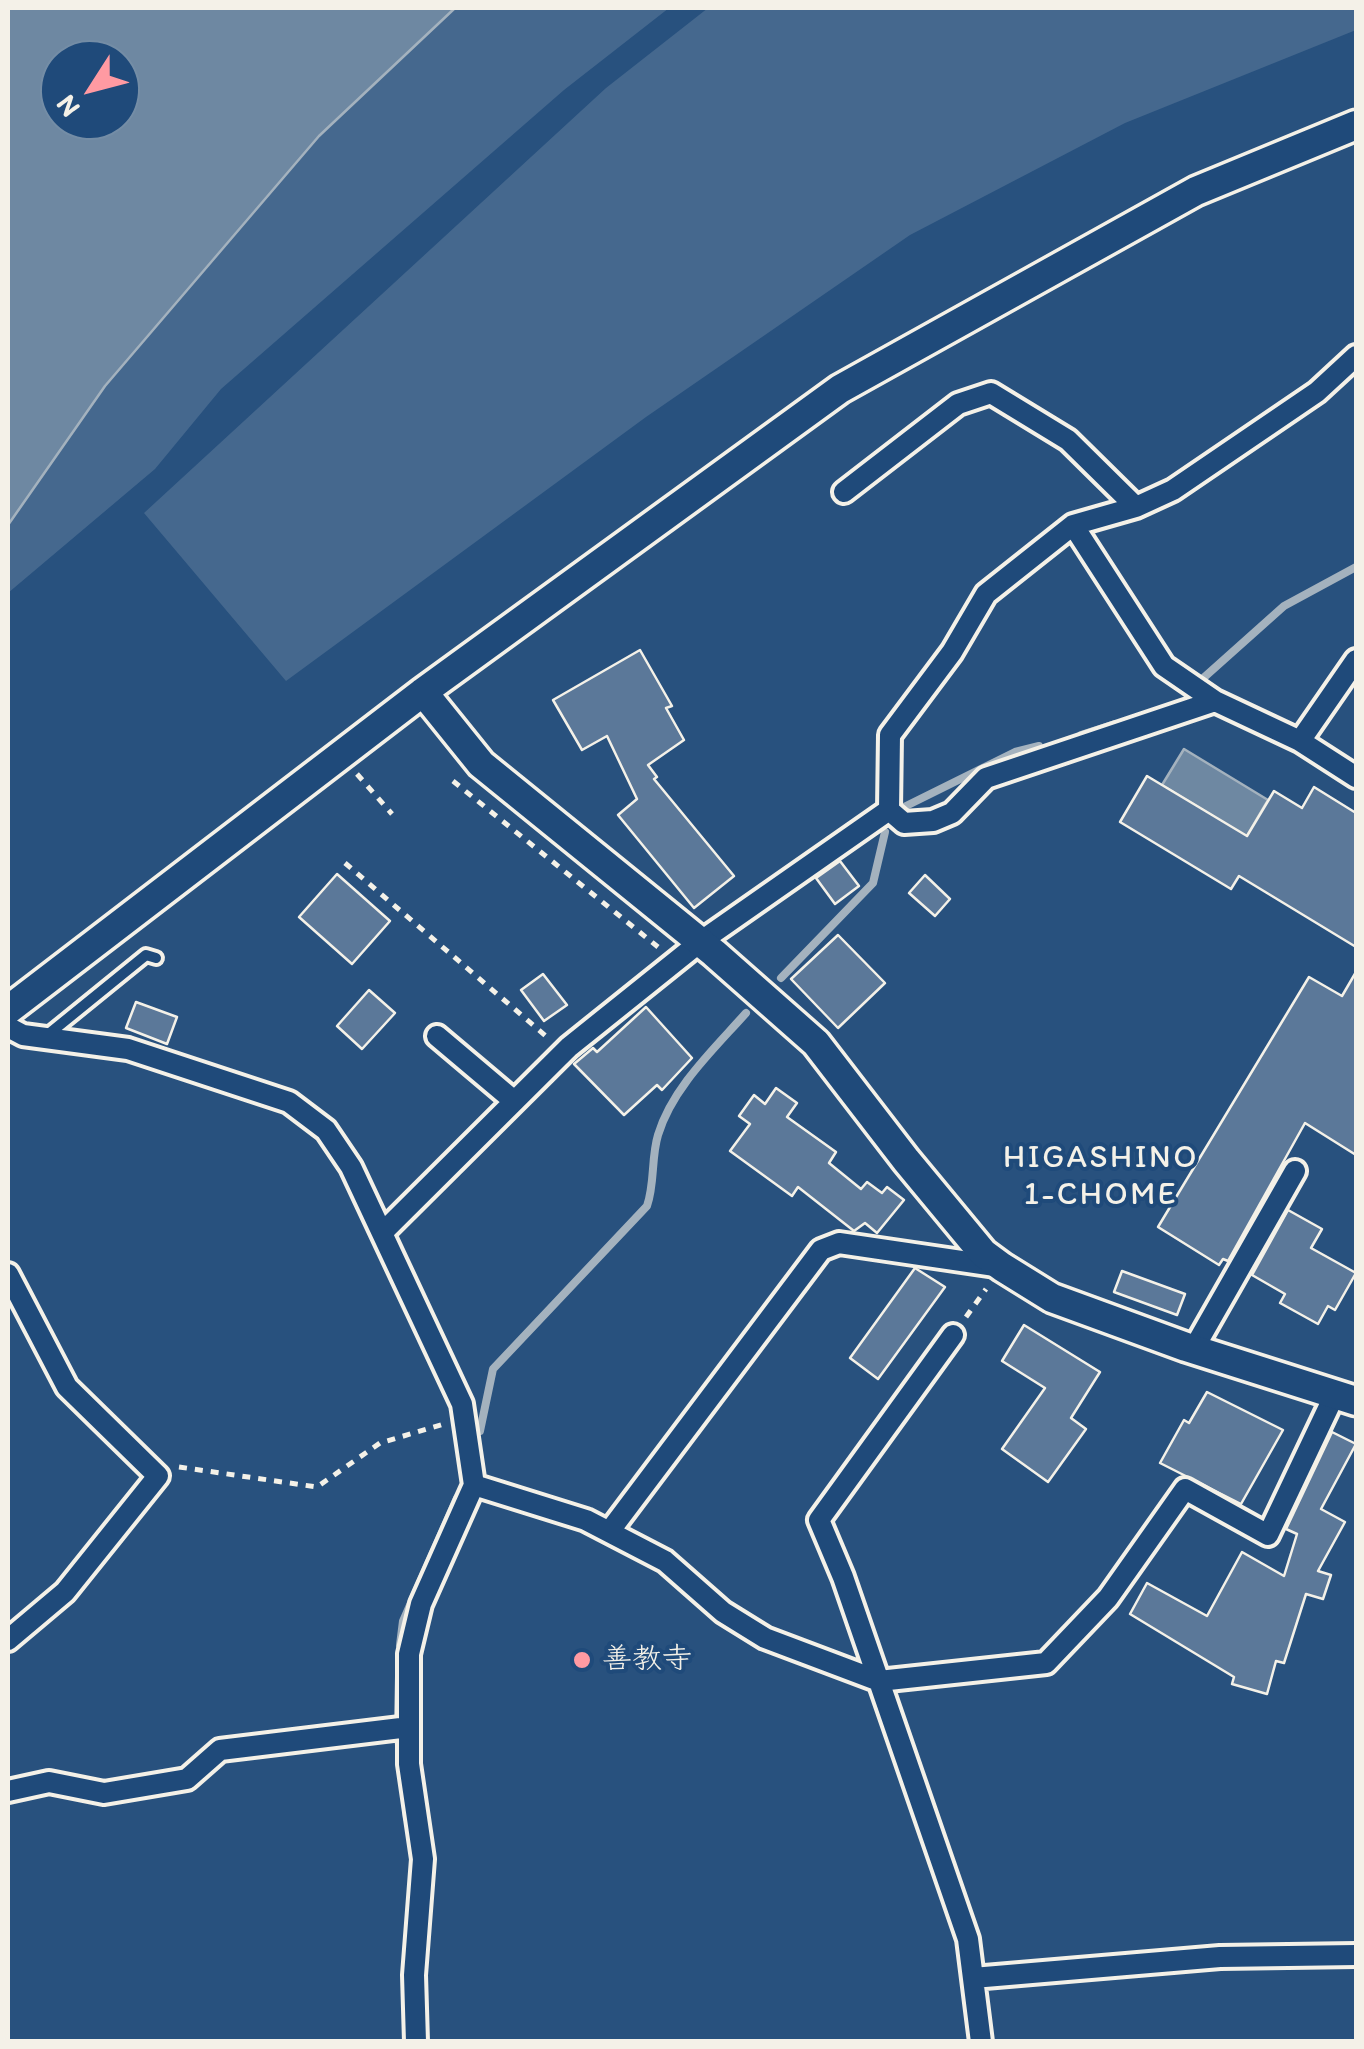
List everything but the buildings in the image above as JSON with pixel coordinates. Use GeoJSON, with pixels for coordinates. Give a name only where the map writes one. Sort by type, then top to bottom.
{"type":"FeatureCollection","features":[{"type":"Feature","properties":{"kind":"street"},"geometry":{"type":"LineString","coordinates":[[8,1010],[423,692],[840,389],[1196,191],[1356,125]]}},
{"type":"Feature","properties":{"kind":"street"},"geometry":{"type":"LineString","coordinates":[[1216,701],[986,778],[952,813],[932,821],[904,823],[889,810],[890,735],[952,652],[986,594],[1073,524],[1136,507],[1173,490],[1285,414],[1356,356]]}},
{"type":"Feature","properties":{"kind":"street"},"geometry":{"type":"LineString","coordinates":[[844,492],[958,404],[991,393],[1010,400],[1068,440],[1136,507]]}},
{"type":"Feature","properties":{"kind":"street"},"geometry":{"type":"LineString","coordinates":[[1073,524],[1164,666],[1216,701],[1300,741],[1356,777]]}},
{"type":"Feature","properties":{"kind":"street"},"geometry":{"type":"LineString","coordinates":[[1300,741],[1356,660]]}},
{"type":"Feature","properties":{"kind":"street"},"geometry":{"type":"LineString","coordinates":[[423,692],[481,764],[700,942],[816,1043],[983,1253],[1052,1298],[1193,1350],[1346,1399],[1268,1535],[1186,1489],[1108,1598],[1046,1663],[879,1681],[765,1638],[723,1612],[664,1562],[608,1532],[474,1486]]}},
{"type":"Feature","properties":{"kind":"street"},"geometry":{"type":"LineString","coordinates":[[382,1233],[564,1052],[700,942],[889,810]]}},
{"type":"Feature","properties":{"kind":"street"},"geometry":{"type":"LineString","coordinates":[[8,1027],[24,1035],[128,1049],[289,1102],[326,1130],[351,1167],[462,1404],[474,1486],[421,1604],[409,1654],[409,1764],[424,1859],[414,1974],[416,2042]]}},
{"type":"Feature","properties":{"kind":"street"},"geometry":{"type":"LineString","coordinates":[[437,1036],[514,1101]]}},
{"type":"Feature","properties":{"kind":"street"},"geometry":{"type":"LineString","coordinates":[[1193,1350],[1294,1171]]}},
{"type":"Feature","properties":{"kind":"street"},"geometry":{"type":"LineString","coordinates":[[608,1532],[821,1250],[839,1243],[1002,1267]]}},
{"type":"Feature","properties":{"kind":"street"},"geometry":{"type":"LineString","coordinates":[[8,1274],[68,1387],[158,1476],[65,1592],[8,1640]]}},
{"type":"Feature","properties":{"kind":"street"},"geometry":{"type":"LineString","coordinates":[[952,1336],[819,1520],[968,1939],[982,2042]]}},
{"type":"Feature","properties":{"kind":"street"},"geometry":{"type":"LineString","coordinates":[[8,1791],[49,1782],[104,1794],[187,1778],[220,1750],[409,1727]]}},
{"type":"Feature","properties":{"kind":"street"},"geometry":{"type":"LineString","coordinates":[[973,1978],[1220,1957],[1356,1955]]}},
{"type":"Feature","properties":{"kind":"lane"},"geometry":{"type":"LineString","coordinates":[[45,1038],[146,954],[156,958]]}},
{"type":"Feature","properties":{"kind":"path"},"geometry":{"type":"LineString","coordinates":[[361,778],[392,814]]}},
{"type":"Feature","properties":{"kind":"path"},"geometry":{"type":"LineString","coordinates":[[453,782],[676,962]]}},
{"type":"Feature","properties":{"kind":"path"},"geometry":{"type":"LineString","coordinates":[[345,863],[564,1052]]}},
{"type":"Feature","properties":{"kind":"path"},"geometry":{"type":"LineString","coordinates":[[952,1336],[1002,1267]]}},
{"type":"Feature","properties":{"kind":"path"},"geometry":{"type":"LineString","coordinates":[[158,1476],[177,1467],[317,1487],[380,1442],[464,1418]]}},
{"type":"Feature","properties":{"kind":"shaded area"},"geometry":{"type":"Polygon","coordinates":[[[8,8],[455,8],[319,136],[105,386],[8,525],[8,8]]]}},
{"type":"Feature","properties":{"kind":"shaded area"},"geometry":{"type":"Polygon","coordinates":[[[455,8],[669,8],[564,90],[221,389],[155,469],[8,593],[8,525],[105,386],[319,136],[455,8]]]}},
{"type":"Feature","properties":{"kind":"shaded area"},"geometry":{"type":"Polygon","coordinates":[[[708,8],[1356,8],[1356,30],[1125,123],[910,235],[646,417],[286,681],[144,513],[606,88],[708,8]]]}},
{"type":"Feature","properties":{"kind":"shaded area"},"geometry":{"type":"Polygon","coordinates":[[[1184,749],[1268,800],[1237,853],[1213,816],[1162,785],[1184,749]]]}},
{"type":"Feature","properties":{"kind":"waterway"},"geometry":{"type":"LineString","coordinates":[[1200,681],[1284,606],[1356,567]]}},
{"type":"Feature","properties":{"kind":"waterway"},"geometry":{"type":"LineString","coordinates":[[1081,735],[1115,724]]}},
{"type":"Feature","properties":{"kind":"waterway"},"geometry":{"type":"LineString","coordinates":[[902,808],[1015,752],[1039,746]]}},
{"type":"Feature","properties":{"kind":"waterway"},"geometry":{"type":"LineString","coordinates":[[781,978],[873,883],[885,832]]}},
{"type":"Feature","properties":{"kind":"waterway"},"geometry":{"type":"LineString","coordinates":[[480,1431],[493,1369],[647,1206],[664,1118],[695,1070],[746,1013]]}},
{"type":"Feature","properties":{"kind":"waterway"},"geometry":{"type":"LineString","coordinates":[[400,1645],[403,1621],[457,1498]]}},
{"type":"Feature","properties":{"kind":"waterway"},"geometry":{"type":"LineString","coordinates":[[398,1716],[399,1676]]}},
{"type":"Feature","properties":{"kind":"waterway"},"geometry":{"type":"LineString","coordinates":[[398,1736],[407,1818]]}},
{"type":"Feature","properties":{"kind":"place","name":"善教寺"},"geometry":{"type":"Point","coordinates":[582,1660]}},
{"type":"Feature","properties":{"kind":"district","name":"HIGASHINO 1-CHOME"},"geometry":{"type":"Point","coordinates":[1101,1178]}}]}
